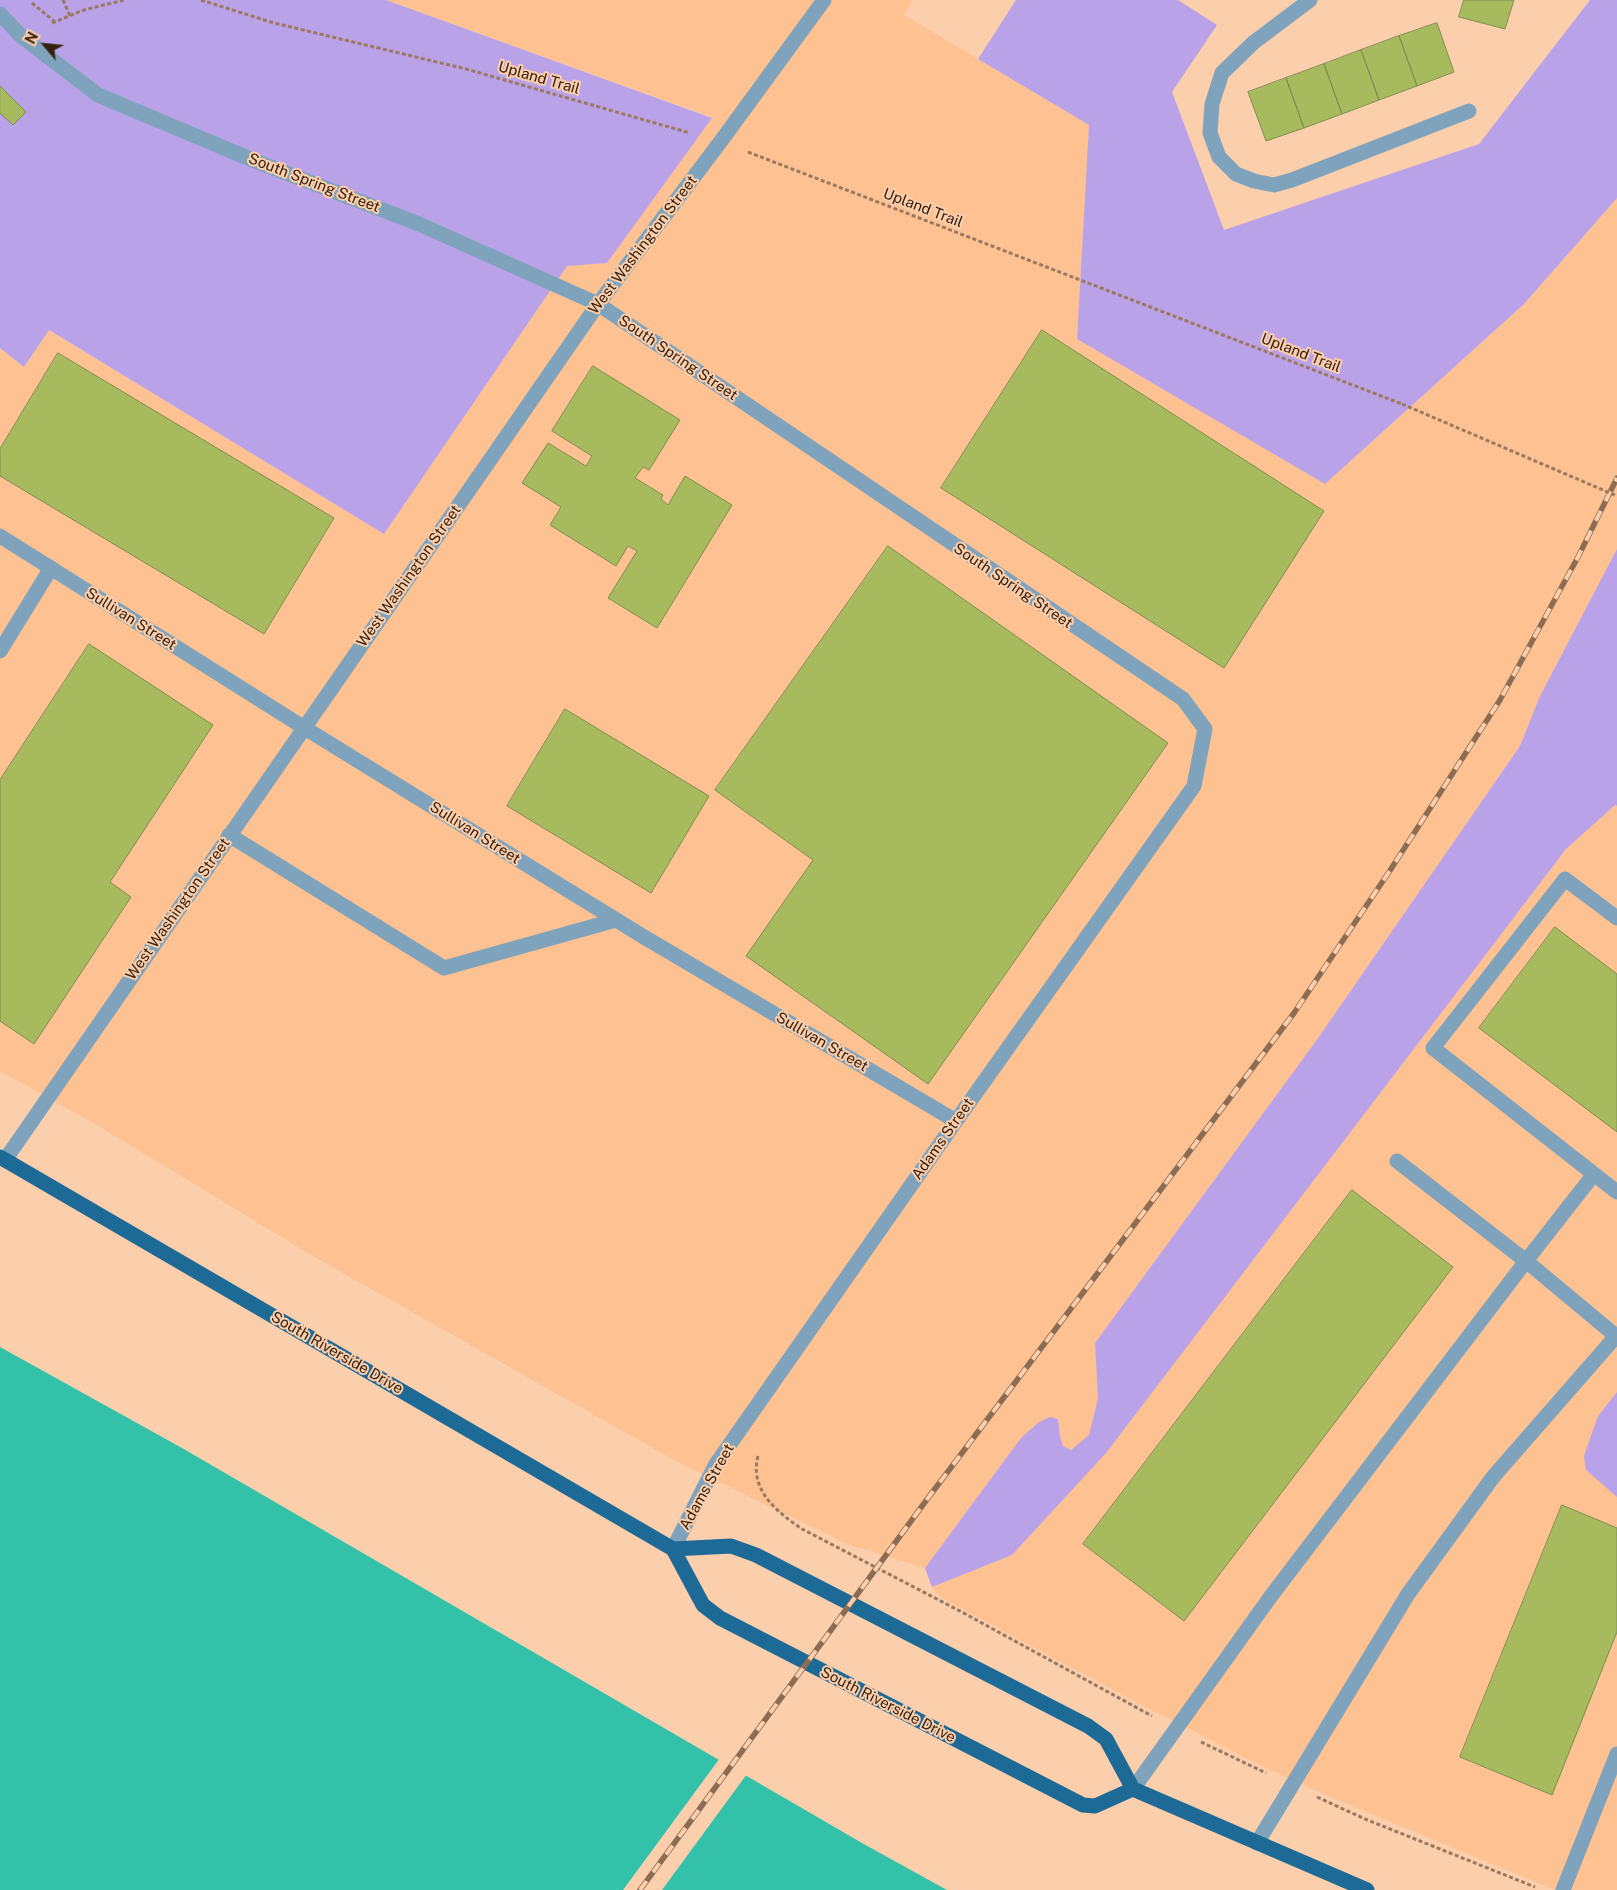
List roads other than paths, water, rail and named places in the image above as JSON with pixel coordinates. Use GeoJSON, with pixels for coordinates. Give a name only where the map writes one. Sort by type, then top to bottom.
{"type":"FeatureCollection","features":[{"type":"Feature","properties":{"kind":"highway","name":"South Riverside Drive"},"geometry":{"type":"LineString","coordinates":[[3,1158],[673,1549],[703,1604],[720,1618],[1083,1805],[1094,1806],[1133,1789]]}},
{"type":"Feature","properties":{"kind":"highway"},"geometry":{"type":"LineString","coordinates":[[673,1549],[731,1546],[756,1555],[1079,1721],[1106,1739],[1133,1789],[1367,1890]]}},
{"type":"Feature","properties":{"kind":"street","name":"West Washington Street"},"geometry":{"type":"LineString","coordinates":[[3,1158],[598,304],[824,0]]}},
{"type":"Feature","properties":{"kind":"street"},"geometry":{"type":"LineString","coordinates":[[1310,0],[1253,43],[1222,73],[1212,104],[1210,133],[1220,156],[1236,174],[1254,181],[1274,185],[1292,180],[1469,111]]}},
{"type":"Feature","properties":{"kind":"street","name":"South Spring Street"},"geometry":{"type":"LineString","coordinates":[[0,14],[21,36],[98,95],[255,161],[420,224],[598,304],[1182,699],[1206,729]]}},
{"type":"Feature","properties":{"kind":"street","name":"Sullivan Street"},"geometry":{"type":"LineString","coordinates":[[0,536],[303,728],[616,920],[956,1121]]}},
{"type":"Feature","properties":{"kind":"street"},"geometry":{"type":"LineString","coordinates":[[0,651],[51,568]]}},
{"type":"Feature","properties":{"kind":"street","name":"Adams Street"},"geometry":{"type":"LineString","coordinates":[[673,1549],[716,1464],[1194,786],[1206,729]]}},
{"type":"Feature","properties":{"kind":"street"},"geometry":{"type":"LineString","coordinates":[[229,835],[444,968],[616,920]]}},
{"type":"Feature","properties":{"kind":"street"},"geometry":{"type":"LineString","coordinates":[[1617,918],[1565,880],[1433,1048],[1617,1192]]}},
{"type":"Feature","properties":{"kind":"street"},"geometry":{"type":"LineString","coordinates":[[1257,1843],[1408,1594],[1493,1477],[1617,1335],[1526,1261],[1397,1161]]}},
{"type":"Feature","properties":{"kind":"street"},"geometry":{"type":"LineString","coordinates":[[1133,1789],[1271,1596],[1594,1174]]}},
{"type":"Feature","properties":{"kind":"street"},"geometry":{"type":"LineString","coordinates":[[1563,1890],[1617,1754]]}},
{"type":"Feature","properties":{"kind":"water"},"geometry":{"type":"Polygon","coordinates":[[[0,1347],[182,1448],[862,1843],[947,1890],[0,1890],[0,1347]]]}},
{"type":"Feature","properties":{"kind":"railway"},"geometry":{"type":"LineString","coordinates":[[640,1890],[928,1498],[1294,1013],[1389,872],[1500,700],[1578,557],[1617,478]]}}]}
